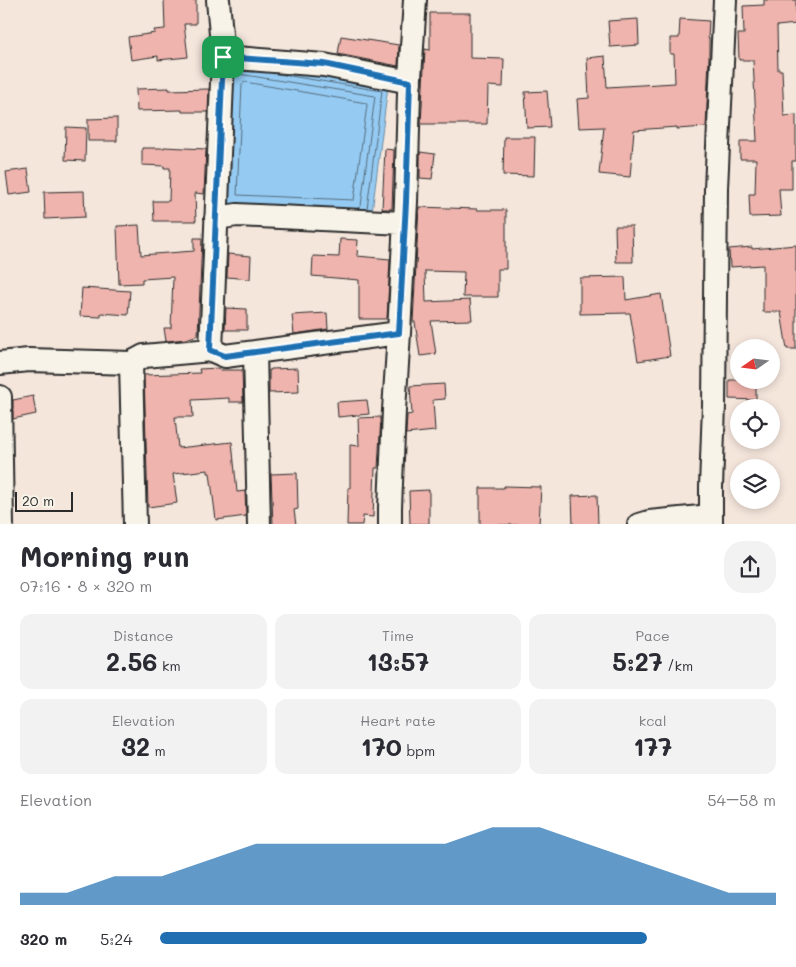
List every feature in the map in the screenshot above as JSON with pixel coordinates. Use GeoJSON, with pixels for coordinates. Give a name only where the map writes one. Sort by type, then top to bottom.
{"type":"FeatureCollection","features":[{"type":"Feature","properties":{"kind":"street"},"geometry":{"type":"LineString","coordinates":[[210,350],[223,57],[218,0]]}},
{"type":"Feature","properties":{"kind":"street"},"geometry":{"type":"LineString","coordinates":[[390,524],[415,0]]}},
{"type":"Feature","properties":{"kind":"street"},"geometry":{"type":"LineString","coordinates":[[639,524],[711,520],[716,188],[725,0]]}},
{"type":"Feature","properties":{"kind":"street"},"geometry":{"type":"LineString","coordinates":[[223,57],[324,64],[410,82]]}},
{"type":"Feature","properties":{"kind":"street"},"geometry":{"type":"LineString","coordinates":[[216,218],[237,214],[404,223]]}},
{"type":"Feature","properties":{"kind":"street"},"geometry":{"type":"LineString","coordinates":[[0,363],[29,360],[131,363],[144,356],[210,350],[225,356],[399,333]]}},
{"type":"Feature","properties":{"kind":"street"},"geometry":{"type":"LineString","coordinates":[[255,352],[259,524]]}},
{"type":"Feature","properties":{"kind":"street"},"geometry":{"type":"LineString","coordinates":[[131,363],[135,524]]}},
{"type":"Feature","properties":{"kind":"street"},"geometry":{"type":"LineString","coordinates":[[0,397],[2,524]]}},
{"type":"Feature","properties":{"kind":"water"},"geometry":{"type":"Polygon","coordinates":[[[238,62],[388,86],[371,220],[216,214],[224,67],[238,62]]]}},
{"type":"Feature","properties":{"kind":"building"},"geometry":{"type":"Polygon","coordinates":[[[164,0],[196,0],[196,24],[184,24],[188,57],[158,60],[158,56],[131,60],[128,37],[155,33],[154,30],[165,29],[164,0]]]}},
{"type":"Feature","properties":{"kind":"building"},"geometry":{"type":"Polygon","coordinates":[[[764,0],[796,0],[796,24],[777,26],[778,70],[782,70],[784,116],[796,115],[796,161],[792,161],[792,189],[779,189],[781,216],[750,217],[749,194],[755,194],[756,159],[740,159],[740,141],[757,141],[753,60],[739,60],[738,34],[744,34],[743,6],[764,5],[764,0]]]}},
{"type":"Feature","properties":{"kind":"building"},"geometry":{"type":"Polygon","coordinates":[[[430,13],[470,13],[470,58],[504,59],[503,87],[488,86],[487,124],[421,124],[425,49],[430,50],[430,13]]]}},
{"type":"Feature","properties":{"kind":"building"},"geometry":{"type":"Polygon","coordinates":[[[638,19],[639,45],[610,47],[608,21],[638,19]]]}},
{"type":"Feature","properties":{"kind":"building"},"geometry":{"type":"Polygon","coordinates":[[[680,19],[709,21],[706,127],[634,130],[630,177],[599,174],[604,127],[579,128],[577,99],[589,98],[587,58],[605,56],[607,87],[675,83],[674,54],[670,54],[670,38],[679,38],[680,19]]]}},
{"type":"Feature","properties":{"kind":"building"},"geometry":{"type":"Polygon","coordinates":[[[341,36],[399,45],[398,66],[338,54],[341,36]]]}},
{"type":"Feature","properties":{"kind":"building"},"geometry":{"type":"Polygon","coordinates":[[[169,88],[169,90],[209,89],[208,112],[182,112],[182,110],[137,111],[136,89],[169,88]]]}},
{"type":"Feature","properties":{"kind":"building"},"geometry":{"type":"Polygon","coordinates":[[[547,91],[550,127],[527,128],[525,92],[547,91]]]}},
{"type":"Feature","properties":{"kind":"building"},"geometry":{"type":"Polygon","coordinates":[[[117,118],[117,141],[88,141],[88,119],[117,118]]]}},
{"type":"Feature","properties":{"kind":"building"},"geometry":{"type":"Polygon","coordinates":[[[66,127],[86,128],[85,161],[65,160],[66,127]]]}},
{"type":"Feature","properties":{"kind":"building"},"geometry":{"type":"Polygon","coordinates":[[[504,137],[535,137],[534,176],[503,175],[504,137]]]}},
{"type":"Feature","properties":{"kind":"building"},"geometry":{"type":"Polygon","coordinates":[[[142,148],[206,149],[204,194],[195,193],[196,221],[154,221],[153,201],[169,201],[170,168],[142,165],[142,148]]]}},
{"type":"Feature","properties":{"kind":"building"},"geometry":{"type":"Polygon","coordinates":[[[385,149],[394,150],[392,209],[382,209],[385,149]]]}},
{"type":"Feature","properties":{"kind":"building"},"geometry":{"type":"Polygon","coordinates":[[[420,152],[435,154],[432,179],[420,178],[420,152]]]}},
{"type":"Feature","properties":{"kind":"building"},"geometry":{"type":"Polygon","coordinates":[[[28,169],[31,192],[9,195],[6,172],[28,169]]]}},
{"type":"Feature","properties":{"kind":"building"},"geometry":{"type":"Polygon","coordinates":[[[84,191],[85,217],[45,219],[44,192],[84,191]]]}},
{"type":"Feature","properties":{"kind":"building"},"geometry":{"type":"Polygon","coordinates":[[[419,207],[506,210],[506,269],[498,269],[498,297],[463,297],[464,272],[425,271],[426,302],[470,300],[472,320],[431,321],[436,354],[420,356],[415,322],[413,322],[419,207]]]}},
{"type":"Feature","properties":{"kind":"building"},"geometry":{"type":"Polygon","coordinates":[[[139,225],[141,255],[194,251],[194,238],[202,238],[198,335],[186,339],[166,341],[164,328],[171,328],[173,277],[142,279],[142,283],[119,284],[117,226],[139,225]]]}},
{"type":"Feature","properties":{"kind":"building"},"geometry":{"type":"Polygon","coordinates":[[[615,226],[632,226],[633,262],[616,262],[615,226]]]}},
{"type":"Feature","properties":{"kind":"building"},"geometry":{"type":"Polygon","coordinates":[[[340,239],[358,240],[357,256],[390,259],[387,319],[359,319],[359,280],[312,276],[313,256],[339,257],[340,239]]]}},
{"type":"Feature","properties":{"kind":"building"},"geometry":{"type":"Polygon","coordinates":[[[796,245],[796,349],[787,349],[781,312],[763,312],[763,265],[730,267],[729,249],[796,245]]]}},
{"type":"Feature","properties":{"kind":"building"},"geometry":{"type":"Polygon","coordinates":[[[228,254],[251,256],[250,279],[227,277],[228,254]]]}},
{"type":"Feature","properties":{"kind":"building"},"geometry":{"type":"Polygon","coordinates":[[[625,277],[626,300],[661,294],[670,356],[638,361],[630,313],[580,314],[580,278],[625,277]]]}},
{"type":"Feature","properties":{"kind":"building"},"geometry":{"type":"Polygon","coordinates":[[[82,288],[130,291],[128,315],[101,313],[101,317],[80,316],[82,288]]]}},
{"type":"Feature","properties":{"kind":"building"},"geometry":{"type":"Polygon","coordinates":[[[226,308],[247,309],[247,330],[225,330],[226,308]]]}},
{"type":"Feature","properties":{"kind":"building"},"geometry":{"type":"Polygon","coordinates":[[[327,313],[328,329],[294,334],[292,315],[327,313]]]}},
{"type":"Feature","properties":{"kind":"building"},"geometry":{"type":"Polygon","coordinates":[[[219,368],[219,370],[242,370],[243,402],[229,402],[229,398],[192,400],[193,417],[175,417],[178,448],[232,442],[237,492],[245,491],[246,516],[216,520],[210,473],[208,473],[208,470],[173,474],[177,503],[148,507],[144,375],[200,373],[199,369],[219,368]]]}},
{"type":"Feature","properties":{"kind":"building"},"geometry":{"type":"Polygon","coordinates":[[[298,368],[299,392],[269,393],[269,370],[298,368]]]}},
{"type":"Feature","properties":{"kind":"building"},"geometry":{"type":"Polygon","coordinates":[[[729,380],[730,389],[756,389],[756,399],[729,399],[729,380]]]}},
{"type":"Feature","properties":{"kind":"building"},"geometry":{"type":"Polygon","coordinates":[[[444,384],[445,399],[433,400],[435,431],[406,434],[407,415],[412,414],[410,386],[444,384]]]}},
{"type":"Feature","properties":{"kind":"building"},"geometry":{"type":"Polygon","coordinates":[[[33,396],[36,414],[13,419],[13,400],[33,396]]]}},
{"type":"Feature","properties":{"kind":"building"},"geometry":{"type":"Polygon","coordinates":[[[367,400],[369,414],[338,417],[337,402],[367,400]]]}},
{"type":"Feature","properties":{"kind":"building"},"geometry":{"type":"Polygon","coordinates":[[[381,417],[378,468],[375,468],[373,517],[363,516],[362,524],[347,524],[348,488],[350,488],[350,445],[359,446],[358,418],[381,417]]]}},
{"type":"Feature","properties":{"kind":"building"},"geometry":{"type":"Polygon","coordinates":[[[297,473],[298,509],[294,510],[296,524],[273,524],[271,474],[297,473]]]}},
{"type":"Feature","properties":{"kind":"building"},"geometry":{"type":"Polygon","coordinates":[[[504,486],[541,487],[539,524],[480,524],[480,488],[504,488],[504,486]]]}},
{"type":"Feature","properties":{"kind":"building"},"geometry":{"type":"Polygon","coordinates":[[[429,490],[429,524],[410,524],[409,491],[429,490]]]}},
{"type":"Feature","properties":{"kind":"building"},"geometry":{"type":"Polygon","coordinates":[[[597,495],[598,524],[573,524],[572,496],[597,495]]]}},
{"type":"Feature","properties":{"kind":"route"},"geometry":{"type":"LineString","coordinates":[[223,57],[324,64],[410,82],[399,333],[225,356],[210,350],[223,57]]}}]}
